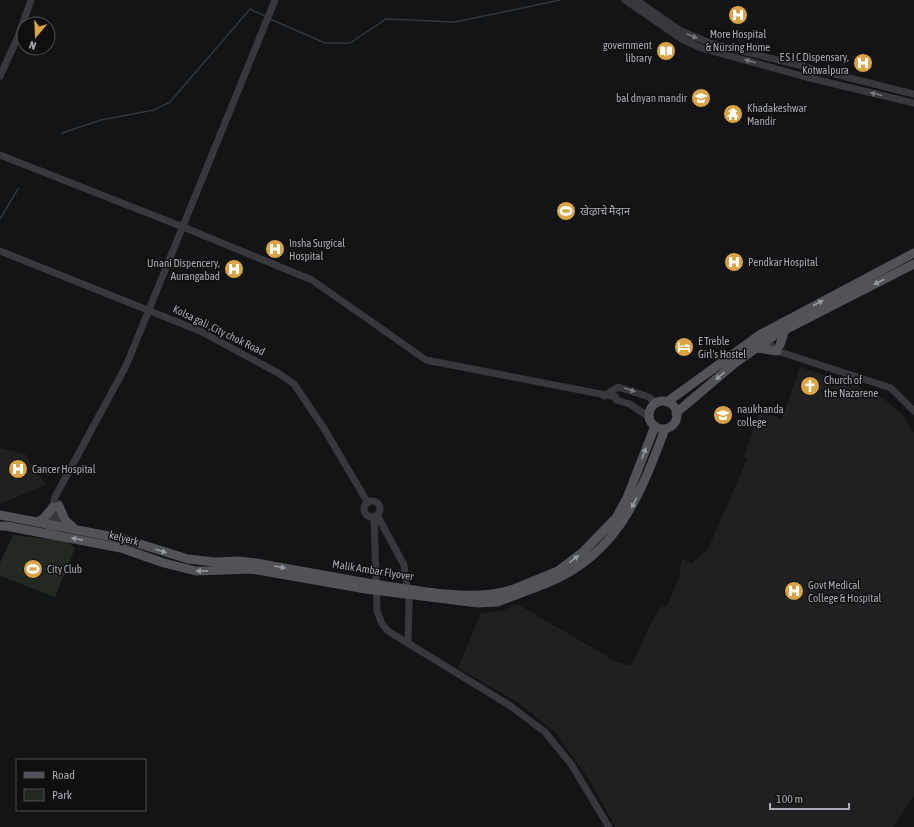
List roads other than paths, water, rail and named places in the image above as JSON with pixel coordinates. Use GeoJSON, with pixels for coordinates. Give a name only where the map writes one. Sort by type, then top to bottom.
{"type":"FeatureCollection","features":[{"type":"Feature","properties":{"kind":"main road"},"geometry":{"type":"LineString","coordinates":[[527,586],[558,571],[584,551],[616,518],[627,498],[654,426],[649,417],[651,409],[656,403],[667,402],[763,337],[914,253]]}},
{"type":"Feature","properties":{"kind":"main road"},"geometry":{"type":"LineString","coordinates":[[773,331],[785,329],[914,264]]}},
{"type":"Feature","properties":{"kind":"main road"},"geometry":{"type":"LineString","coordinates":[[757,348],[779,348],[785,329]]}},
{"type":"Feature","properties":{"kind":"main road"},"geometry":{"type":"LineString","coordinates":[[676,413],[735,363],[757,348],[763,337]]}},
{"type":"Feature","properties":{"kind":"main road"},"geometry":{"type":"LineString","coordinates":[[654,426],[665,428],[674,424],[676,413],[673,406],[667,402]]}},
{"type":"Feature","properties":{"kind":"main road","name":"Malik Ambar Flyover"},"geometry":{"type":"LineString","coordinates":[[132,546],[188,559],[214,562],[228,561],[256,563],[367,583],[464,595],[477,596],[497,594],[527,586],[550,583],[564,577],[593,556],[629,513],[648,473],[665,428]]}},
{"type":"Feature","properties":{"kind":"main road"},"geometry":{"type":"LineString","coordinates":[[38,522],[56,507],[65,520],[76,529]]}},
{"type":"Feature","properties":{"kind":"main road"},"geometry":{"type":"LineString","coordinates":[[0,515],[38,522],[52,530],[76,529],[132,546]]}},
{"type":"Feature","properties":{"kind":"main road","name":"kelyerk"},"geometry":{"type":"LineString","coordinates":[[0,526],[52,530],[132,546],[196,571],[241,570]]}},
{"type":"Feature","properties":{"kind":"main road","name":"Malik Ambar Flyover"},"geometry":{"type":"LineString","coordinates":[[241,570],[251,569],[366,589],[478,603],[497,602],[527,586]]}},
{"type":"Feature","properties":{"kind":"street"},"geometry":{"type":"LineString","coordinates":[[0,76],[17,39],[31,0]]}},
{"type":"Feature","properties":{"kind":"street"},"geometry":{"type":"LineString","coordinates":[[52,530],[59,490],[126,366],[275,0]]}},
{"type":"Feature","properties":{"kind":"street"},"geometry":{"type":"LineString","coordinates":[[625,0],[682,39],[701,48],[806,77],[914,103]]}},
{"type":"Feature","properties":{"kind":"street"},"geometry":{"type":"LineString","coordinates":[[636,0],[681,31],[710,43],[914,94]]}},
{"type":"Feature","properties":{"kind":"street"},"geometry":{"type":"LineString","coordinates":[[0,155],[184,226],[312,280],[426,360],[604,396],[616,397],[616,400],[630,404],[649,417]]}},
{"type":"Feature","properties":{"kind":"street","name":"Kolsa gali ,City chok Road"},"geometry":{"type":"LineString","coordinates":[[0,251],[200,331],[248,358],[266,364],[294,384],[368,502]]}},
{"type":"Feature","properties":{"kind":"street"},"geometry":{"type":"LineString","coordinates":[[773,331],[779,348]]}},
{"type":"Feature","properties":{"kind":"street"},"geometry":{"type":"LineString","coordinates":[[763,337],[787,354],[892,388],[914,411]]}},
{"type":"Feature","properties":{"kind":"street"},"geometry":{"type":"LineString","coordinates":[[604,396],[618,387],[649,397],[656,403]]}},
{"type":"Feature","properties":{"kind":"street"},"geometry":{"type":"LineString","coordinates":[[408,643],[409,602],[404,565],[375,515],[366,513],[365,507],[368,502],[374,501],[378,503],[380,510],[375,515],[377,611],[382,624],[388,631],[509,705],[545,732],[571,764],[609,827]]}},
{"type":"Feature","properties":{"kind":"waterway"},"geometry":{"type":"LineString","coordinates":[[270,19],[325,43],[350,43],[386,19],[455,22],[560,0]]}},
{"type":"Feature","properties":{"kind":"waterway"},"geometry":{"type":"LineString","coordinates":[[62,133],[101,120],[154,110],[170,102],[250,9],[265,16]]}},
{"type":"Feature","properties":{"kind":"waterway"},"geometry":{"type":"LineString","coordinates":[[0,219],[18,189]]}},
{"type":"Feature","properties":{"kind":"place","name":"More Hospital & Nursing Home"},"geometry":{"type":"Point","coordinates":[738,15]}},
{"type":"Feature","properties":{"kind":"place","name":"government library"},"geometry":{"type":"Point","coordinates":[666,51]}},
{"type":"Feature","properties":{"kind":"place","name":"E S I C Dispensary, Kotwalpura"},"geometry":{"type":"Point","coordinates":[863,63]}},
{"type":"Feature","properties":{"kind":"place","name":"bal dnyan mandir"},"geometry":{"type":"Point","coordinates":[701,98]}},
{"type":"Feature","properties":{"kind":"place","name":"Khadakeshwar Mandir"},"geometry":{"type":"Point","coordinates":[733,114]}},
{"type":"Feature","properties":{"kind":"place","name":"खेऴाचे मैदान"},"geometry":{"type":"Point","coordinates":[566,211]}},
{"type":"Feature","properties":{"kind":"place","name":"Insha Surgical Hospital"},"geometry":{"type":"Point","coordinates":[275,249]}},
{"type":"Feature","properties":{"kind":"place","name":"Pendkar Hospital"},"geometry":{"type":"Point","coordinates":[734,262]}},
{"type":"Feature","properties":{"kind":"place","name":"Unani Dispencery, Aurangabad"},"geometry":{"type":"Point","coordinates":[234,269]}},
{"type":"Feature","properties":{"kind":"place","name":"E Treble Girl's Hostel"},"geometry":{"type":"Point","coordinates":[684,347]}},
{"type":"Feature","properties":{"kind":"place","name":"Church of the Nazarene"},"geometry":{"type":"Point","coordinates":[810,386]}},
{"type":"Feature","properties":{"kind":"place","name":"naukhanda college"},"geometry":{"type":"Point","coordinates":[723,415]}},
{"type":"Feature","properties":{"kind":"place","name":"Cancer Hospital"},"geometry":{"type":"Point","coordinates":[18,469]}},
{"type":"Feature","properties":{"kind":"place","name":"City Club"},"geometry":{"type":"Point","coordinates":[33,569]}},
{"type":"Feature","properties":{"kind":"place","name":"Govt Medical College & Hospital"},"geometry":{"type":"Point","coordinates":[794,591]}}]}
